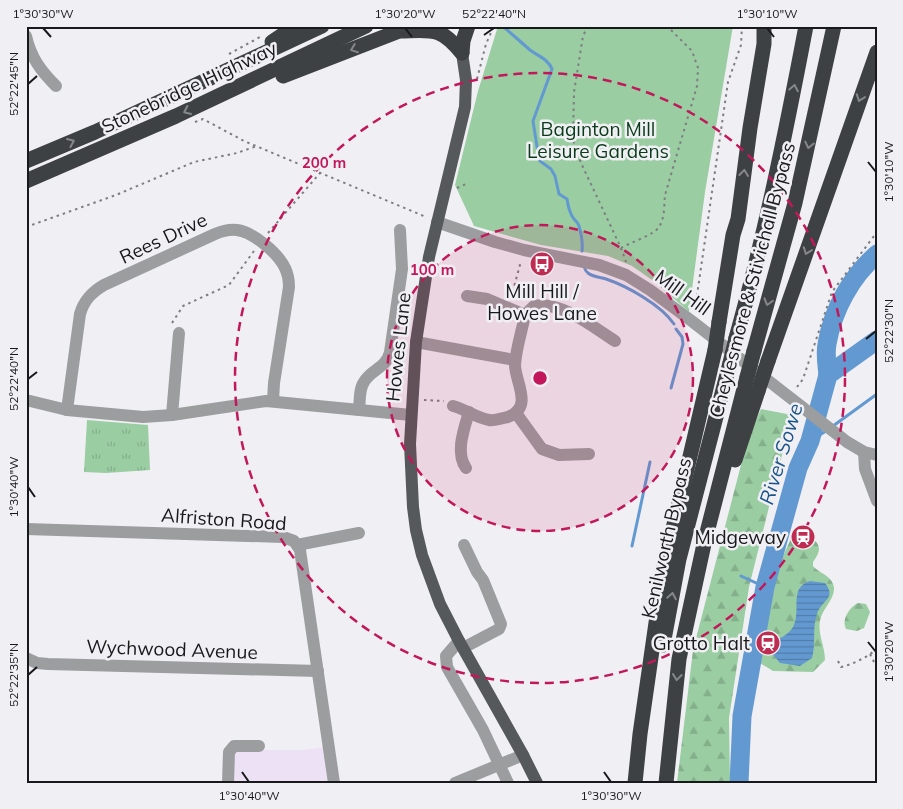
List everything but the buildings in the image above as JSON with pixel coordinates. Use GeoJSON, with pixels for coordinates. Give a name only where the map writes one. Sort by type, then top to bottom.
{"type":"FeatureCollection","features":[{"type":"Feature","properties":{"kind":"highway"},"geometry":{"type":"LineString","coordinates":[[242,63],[296,26]]}},
{"type":"Feature","properties":{"kind":"highway","name":"Stonebridge Highway"},"geometry":{"type":"LineString","coordinates":[[28,159],[322,26]]}},
{"type":"Feature","properties":{"kind":"highway","name":"Stonebridge Highway"},"geometry":{"type":"LineString","coordinates":[[26,181],[231,91],[366,26]]}},
{"type":"Feature","properties":{"kind":"highway"},"geometry":{"type":"LineString","coordinates":[[462,53],[463,41],[468,26]]}},
{"type":"Feature","properties":{"kind":"highway"},"geometry":{"type":"LineString","coordinates":[[635,783],[640,734],[664,567],[722,356],[727,329],[738,236],[738,219],[750,128],[764,44],[764,26]]}},
{"type":"Feature","properties":{"kind":"highway","name":"Cheylesmore & Stivichall Bypass"},"geometry":{"type":"LineString","coordinates":[[706,451],[727,329],[754,272],[773,194],[806,26]]}},
{"type":"Feature","properties":{"kind":"highway","name":"Cheylesmore & Stivichall Bypass"},"geometry":{"type":"LineString","coordinates":[[704,544],[747,377],[795,203],[834,26]]}},
{"type":"Feature","properties":{"kind":"highway"},"geometry":{"type":"LineString","coordinates":[[231,91],[278,78],[419,28],[445,36],[462,53]]}},
{"type":"Feature","properties":{"kind":"highway"},"geometry":{"type":"LineString","coordinates":[[704,544],[718,516],[768,361],[877,52]]}},
{"type":"Feature","properties":{"kind":"highway","name":"Kenilworth Bypass"},"geometry":{"type":"LineString","coordinates":[[645,782],[650,718],[679,559],[706,451]]}},
{"type":"Feature","properties":{"kind":"highway","name":"Kenilworth Bypass"},"geometry":{"type":"LineString","coordinates":[[666,783],[679,659],[704,544]]}},
{"type":"Feature","properties":{"kind":"main road","name":"Howes Lane"},"geometry":{"type":"LineString","coordinates":[[462,53],[466,80],[465,107],[423,288],[416,342],[411,414],[410,478],[416,530],[430,579],[440,604],[523,755],[536,783]]}},
{"type":"Feature","properties":{"kind":"street"},"geometry":{"type":"LineString","coordinates":[[26,36],[36,64],[56,86]]}},
{"type":"Feature","properties":{"kind":"street","name":"Mill Hill"},"geometry":{"type":"LineString","coordinates":[[437,222],[495,242],[524,250],[599,265],[626,275],[650,290],[693,322],[847,442],[864,452],[877,455]]}},
{"type":"Feature","properties":{"kind":"street","name":"Rees Drive"},"geometry":{"type":"LineString","coordinates":[[67,410],[80,314],[85,302],[93,292],[104,285],[231,229],[246,232],[261,242],[280,259],[289,280],[273,401]]}},
{"type":"Feature","properties":{"kind":"street"},"geometry":{"type":"LineString","coordinates":[[358,410],[364,380],[386,362],[390,352],[402,268],[400,230]]}},
{"type":"Feature","properties":{"kind":"street"},"geometry":{"type":"LineString","coordinates":[[467,296],[487,299],[525,315]]}},
{"type":"Feature","properties":{"kind":"street"},"geometry":{"type":"LineString","coordinates":[[453,406],[490,420],[507,417],[516,412],[521,404],[522,395],[515,368],[515,360],[525,315],[534,306],[549,305],[580,319],[615,341]]}},
{"type":"Feature","properties":{"kind":"street"},"geometry":{"type":"LineString","coordinates":[[172,415],[178,333]]}},
{"type":"Feature","properties":{"kind":"street"},"geometry":{"type":"LineString","coordinates":[[416,342],[515,360]]}},
{"type":"Feature","properties":{"kind":"street"},"geometry":{"type":"LineString","coordinates":[[26,400],[67,410],[143,417],[172,415],[273,401],[411,414]]}},
{"type":"Feature","properties":{"kind":"street"},"geometry":{"type":"LineString","coordinates":[[466,468],[463,464],[462,449],[463,435],[469,412]]}},
{"type":"Feature","properties":{"kind":"street"},"geometry":{"type":"LineString","coordinates":[[516,412],[542,449],[559,455],[589,454]]}},
{"type":"Feature","properties":{"kind":"street"},"geometry":{"type":"LineString","coordinates":[[864,452],[865,469],[877,501]]}},
{"type":"Feature","properties":{"kind":"street","name":"Alfriston Road"},"geometry":{"type":"LineString","coordinates":[[26,529],[290,538],[300,550],[334,783]]}},
{"type":"Feature","properties":{"kind":"street"},"geometry":{"type":"LineString","coordinates":[[297,545],[359,533]]}},
{"type":"Feature","properties":{"kind":"street"},"geometry":{"type":"LineString","coordinates":[[464,545],[483,580],[501,624],[499,629],[461,644],[446,656],[447,667],[501,765],[508,783]]}},
{"type":"Feature","properties":{"kind":"street","name":"Wychwood Avenue"},"geometry":{"type":"LineString","coordinates":[[26,658],[37,663],[48,664],[318,671]]}},
{"type":"Feature","properties":{"kind":"street"},"geometry":{"type":"LineString","coordinates":[[228,783],[229,752],[234,746],[259,746]]}},
{"type":"Feature","properties":{"kind":"street"},"geometry":{"type":"LineString","coordinates":[[455,783],[523,755]]}},
{"type":"Feature","properties":{"kind":"path"},"geometry":{"type":"LineString","coordinates":[[477,80],[486,44],[494,26]]}},
{"type":"Feature","properties":{"kind":"path"},"geometry":{"type":"LineString","coordinates":[[588,26],[583,36],[574,92],[573,140],[581,163],[626,262]]}},
{"type":"Feature","properties":{"kind":"path"},"geometry":{"type":"LineString","coordinates":[[621,248],[660,226],[664,214],[665,196],[697,86],[698,68],[692,51],[667,26]]}},
{"type":"Feature","properties":{"kind":"path"},"geometry":{"type":"LineString","coordinates":[[693,322],[728,82],[741,45],[742,26]]}},
{"type":"Feature","properties":{"kind":"path"},"geometry":{"type":"LineString","coordinates":[[192,123],[204,119],[257,146],[437,222]]}},
{"type":"Feature","properties":{"kind":"path"},"geometry":{"type":"LineString","coordinates":[[26,227],[116,196],[194,162],[237,153],[257,146]]}},
{"type":"Feature","properties":{"kind":"path"},"geometry":{"type":"LineString","coordinates":[[178,333],[170,326],[183,306],[228,285],[261,242],[320,172]]}},
{"type":"Feature","properties":{"kind":"path"},"geometry":{"type":"LineString","coordinates":[[457,188],[466,184]]}},
{"type":"Feature","properties":{"kind":"path"},"geometry":{"type":"LineString","coordinates":[[790,398],[803,379],[832,292],[877,232]]}},
{"type":"Feature","properties":{"kind":"path"},"geometry":{"type":"LineString","coordinates":[[508,307],[524,250]]}},
{"type":"Feature","properties":{"kind":"path"},"geometry":{"type":"LineString","coordinates":[[412,400],[446,400],[453,406]]}},
{"type":"Feature","properties":{"kind":"path"},"geometry":{"type":"LineString","coordinates":[[838,660],[841,667],[877,649]]}},
{"type":"Feature","properties":{"kind":"path"},"geometry":{"type":"LineString","coordinates":[[870,654],[877,668]]}},
{"type":"Feature","properties":{"kind":"shaded area"},"geometry":{"type":"Polygon","coordinates":[[[326,747],[331,783],[232,783],[235,750],[303,750],[326,747]]]}},
{"type":"Feature","properties":{"kind":"green space","name":"Baginton Mill Leisure Gardens"},"geometry":{"type":"Polygon","coordinates":[[[498,26],[733,26],[705,192],[689,312],[655,282],[632,266],[608,256],[541,245],[474,226],[455,185],[478,91],[498,26]]]}},
{"type":"Feature","properties":{"kind":"green space"},"geometry":{"type":"Polygon","coordinates":[[[761,409],[792,415],[749,587],[729,718],[730,783],[677,783],[693,650],[748,438],[761,409]]]}},
{"type":"Feature","properties":{"kind":"green space"},"geometry":{"type":"Polygon","coordinates":[[[87,420],[148,425],[150,470],[106,473],[84,472],[87,420]]]}},
{"type":"Feature","properties":{"kind":"green space"},"geometry":{"type":"Polygon","coordinates":[[[795,532],[807,536],[816,542],[819,550],[813,566],[832,581],[834,588],[820,623],[825,660],[813,672],[773,671],[760,663],[776,579],[787,547],[795,532]]]}},
{"type":"Feature","properties":{"kind":"green space"},"geometry":{"type":"Polygon","coordinates":[[[858,603],[866,604],[870,612],[864,628],[857,631],[846,629],[845,617],[852,607],[858,603]]]}},
{"type":"Feature","properties":{"kind":"water"},"geometry":{"type":"Polygon","coordinates":[[[810,581],[825,583],[830,592],[817,614],[812,658],[800,666],[780,663],[770,651],[771,644],[786,635],[793,627],[797,594],[803,584],[810,581]]]}},
{"type":"Feature","properties":{"kind":"waterway"},"geometry":{"type":"LineString","coordinates":[[505,28],[530,50],[545,60],[552,69],[533,121],[538,153],[540,161],[551,169],[555,176],[559,194],[567,199],[571,215],[579,226],[582,238],[582,251]]}},
{"type":"Feature","properties":{"kind":"waterway"},"geometry":{"type":"LineString","coordinates":[[828,375],[827,344],[834,318],[851,283],[877,254]]}},
{"type":"Feature","properties":{"kind":"waterway"},"geometry":{"type":"LineString","coordinates":[[584,266],[590,274],[614,282],[643,297],[661,310],[674,324]]}},
{"type":"Feature","properties":{"kind":"waterway"},"geometry":{"type":"LineString","coordinates":[[671,388],[683,344],[682,337],[676,329]]}},
{"type":"Feature","properties":{"kind":"waterway","name":"River Sowe"},"geometry":{"type":"LineString","coordinates":[[739,783],[742,716],[765,587],[798,468],[810,441],[828,375],[877,340]]}},
{"type":"Feature","properties":{"kind":"waterway"},"geometry":{"type":"LineString","coordinates":[[833,426],[877,394]]}},
{"type":"Feature","properties":{"kind":"waterway"},"geometry":{"type":"LineString","coordinates":[[810,441],[826,431]]}},
{"type":"Feature","properties":{"kind":"waterway"},"geometry":{"type":"LineString","coordinates":[[632,546],[650,462]]}},
{"type":"Feature","properties":{"kind":"waterway"},"geometry":{"type":"LineString","coordinates":[[741,576],[765,587]]}},
{"type":"Feature","properties":{"kind":"place","name":"Mill Hill / Howes Lane"},"geometry":{"type":"Point","coordinates":[542,264]}},
{"type":"Feature","properties":{"kind":"place","name":"Midgeway"},"geometry":{"type":"Point","coordinates":[803,537]}},
{"type":"Feature","properties":{"kind":"place","name":"Grotto Halt"},"geometry":{"type":"Point","coordinates":[768,643]}}]}
